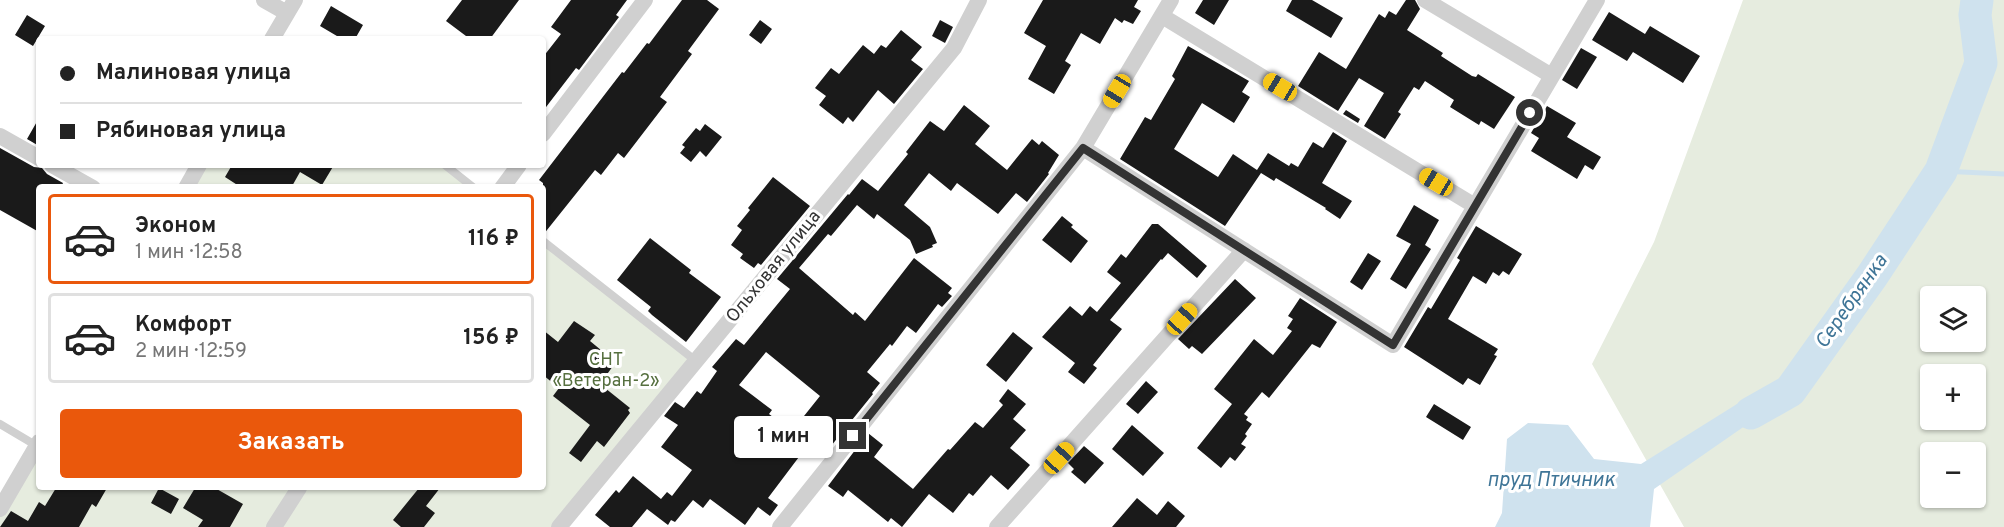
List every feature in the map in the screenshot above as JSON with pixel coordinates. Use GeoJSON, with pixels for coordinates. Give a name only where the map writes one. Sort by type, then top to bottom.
{"type":"FeatureCollection","features":[{"type":"Feature","properties":{"kind":"street"},"geometry":{"type":"LineString","coordinates":[[264,0],[291,6],[277,36]]}},
{"type":"Feature","properties":{"kind":"street"},"geometry":{"type":"LineString","coordinates":[[546,130],[645,0]]}},
{"type":"Feature","properties":{"kind":"street","name":"Ольховая улица"},"geometry":{"type":"LineString","coordinates":[[559,527],[954,48],[979,0]]}},
{"type":"Feature","properties":{"kind":"street"},"geometry":{"type":"LineString","coordinates":[[781,527],[1083,148],[1171,0]]}},
{"type":"Feature","properties":{"kind":"street"},"geometry":{"type":"LineString","coordinates":[[1425,0],[1552,76]]}},
{"type":"Feature","properties":{"kind":"street"},"geometry":{"type":"LineString","coordinates":[[1083,148],[1393,345],[1597,0]]}},
{"type":"Feature","properties":{"kind":"street"},"geometry":{"type":"LineString","coordinates":[[1162,15],[1476,206]]}},
{"type":"Feature","properties":{"kind":"street"},"geometry":{"type":"LineString","coordinates":[[0,136],[36,156]]}},
{"type":"Feature","properties":{"kind":"street"},"geometry":{"type":"LineString","coordinates":[[57,168],[86,184]]}},
{"type":"Feature","properties":{"kind":"street"},"geometry":{"type":"LineString","coordinates":[[188,184],[197,168]]}},
{"type":"Feature","properties":{"kind":"street"},"geometry":{"type":"LineString","coordinates":[[505,184],[517,168]]}},
{"type":"Feature","properties":{"kind":"street"},"geometry":{"type":"LineString","coordinates":[[997,527],[1244,250]]}},
{"type":"Feature","properties":{"kind":"street"},"geometry":{"type":"LineString","coordinates":[[0,509],[36,447]]}},
{"type":"Feature","properties":{"kind":"street"},"geometry":{"type":"LineString","coordinates":[[274,527],[298,490]]}},
{"type":"Feature","properties":{"kind":"street"},"geometry":{"type":"LineString","coordinates":[[781,527],[796,527]]}},
{"type":"Feature","properties":{"kind":"lane"},"geometry":{"type":"LineString","coordinates":[[449,168],[469,184]]}},
{"type":"Feature","properties":{"kind":"lane"},"geometry":{"type":"LineString","coordinates":[[546,243],[696,361]]}},
{"type":"Feature","properties":{"kind":"lane"},"geometry":{"type":"LineString","coordinates":[[0,424],[36,443]]}},
{"type":"Feature","properties":{"kind":"green space"},"geometry":{"type":"Polygon","coordinates":[[[1743,0],[2004,0],[2004,527],[1684,527],[1592,364],[1654,242],[1743,0]]]}},
{"type":"Feature","properties":{"kind":"green space"},"geometry":{"type":"Polygon","coordinates":[[[197,168],[449,168],[469,184],[188,184],[197,168]]]}},
{"type":"Feature","properties":{"kind":"green space","name":"СНТ «Ветеран-2»"},"geometry":{"type":"Polygon","coordinates":[[[546,243],[696,361],[559,527],[0,527],[0,509],[36,447],[36,490],[546,490],[546,243]]]}},
{"type":"Feature","properties":{"kind":"water","name":"пруд Птичник"},"geometry":{"type":"Polygon","coordinates":[[[1790,391],[1752,421],[1654,489],[1650,527],[1495,527],[1502,513],[1507,439],[1528,423],[1568,425],[1594,459],[1641,464],[1737,404],[1790,391]]]}},
{"type":"Feature","properties":{"kind":"building"},"geometry":{"type":"Polygon","coordinates":[[[462,0],[519,0],[492,36],[466,36],[446,21],[462,0]]]}},
{"type":"Feature","properties":{"kind":"building"},"geometry":{"type":"Polygon","coordinates":[[[571,0],[627,0],[616,15],[619,17],[579,70],[576,68],[546,107],[546,53],[561,34],[551,27],[571,0]]]}},
{"type":"Feature","properties":{"kind":"building"},"geometry":{"type":"Polygon","coordinates":[[[682,0],[707,0],[719,9],[688,51],[692,54],[660,97],[667,102],[624,158],[618,153],[601,175],[595,170],[546,231],[546,184],[539,180],[622,72],[624,73],[647,43],[649,44],[682,0]]]}},
{"type":"Feature","properties":{"kind":"building"},"geometry":{"type":"Polygon","coordinates":[[[1043,0],[1138,0],[1134,7],[1141,11],[1133,24],[1124,20],[1122,23],[1115,18],[1100,44],[1081,33],[1065,61],[1071,65],[1054,94],[1028,79],[1046,46],[1024,33],[1043,0]]]}},
{"type":"Feature","properties":{"kind":"building"},"geometry":{"type":"Polygon","coordinates":[[[1203,0],[1229,0],[1214,25],[1195,13],[1203,0]]]}},
{"type":"Feature","properties":{"kind":"building"},"geometry":{"type":"Polygon","coordinates":[[[1292,0],[1312,0],[1343,18],[1331,38],[1286,11],[1292,0]]]}},
{"type":"Feature","properties":{"kind":"building"},"geometry":{"type":"Polygon","coordinates":[[[1406,0],[1415,0],[1420,9],[1407,30],[1443,53],[1441,56],[1472,76],[1476,77],[1478,74],[1515,97],[1494,129],[1481,121],[1479,125],[1450,107],[1454,100],[1425,81],[1419,90],[1414,87],[1385,139],[1364,126],[1384,93],[1359,78],[1338,111],[1298,86],[1319,52],[1346,69],[1379,14],[1385,18],[1389,11],[1396,15],[1406,0]]]}},
{"type":"Feature","properties":{"kind":"building"},"geometry":{"type":"Polygon","coordinates":[[[331,6],[363,25],[357,36],[337,36],[320,26],[331,6]]]}},
{"type":"Feature","properties":{"kind":"building"},"geometry":{"type":"Polygon","coordinates":[[[1609,12],[1645,34],[1650,26],[1700,56],[1683,83],[1633,52],[1627,61],[1592,40],[1609,12]]]}},
{"type":"Feature","properties":{"kind":"building"},"geometry":{"type":"Polygon","coordinates":[[[27,15],[45,26],[39,36],[36,36],[33,46],[15,35],[27,15]]]}},
{"type":"Feature","properties":{"kind":"building"},"geometry":{"type":"Polygon","coordinates":[[[760,20],[772,29],[761,44],[749,35],[760,20]]]}},
{"type":"Feature","properties":{"kind":"building"},"geometry":{"type":"Polygon","coordinates":[[[940,20],[953,27],[945,43],[932,36],[940,20]]]}},
{"type":"Feature","properties":{"kind":"building"},"geometry":{"type":"Polygon","coordinates":[[[901,30],[922,47],[911,60],[923,69],[894,104],[878,90],[853,122],[848,117],[843,124],[819,105],[826,96],[815,88],[831,68],[839,74],[863,45],[874,54],[881,45],[886,48],[901,30]]]}},
{"type":"Feature","properties":{"kind":"building"},"geometry":{"type":"Polygon","coordinates":[[[1188,46],[1249,81],[1242,92],[1250,97],[1234,123],[1202,103],[1174,149],[1218,177],[1233,154],[1257,170],[1268,153],[1289,166],[1291,163],[1298,167],[1313,142],[1323,148],[1333,132],[1347,141],[1322,183],[1352,201],[1340,219],[1276,178],[1274,181],[1261,173],[1225,226],[1120,159],[1145,117],[1151,120],[1175,79],[1172,76],[1188,46]]]}},
{"type":"Feature","properties":{"kind":"building"},"geometry":{"type":"Polygon","coordinates":[[[1581,48],[1597,57],[1577,89],[1562,80],[1581,48]]]}},
{"type":"Feature","properties":{"kind":"building"},"geometry":{"type":"Polygon","coordinates":[[[964,105],[990,126],[975,144],[1007,170],[1032,139],[1039,145],[1042,141],[1059,155],[1049,174],[1027,202],[1016,193],[998,214],[957,183],[951,191],[929,173],[904,205],[930,227],[937,243],[932,245],[933,247],[916,254],[910,240],[877,214],[874,219],[857,205],[831,236],[828,234],[799,268],[853,315],[855,312],[865,321],[914,258],[952,288],[948,293],[952,296],[942,307],[938,304],[916,333],[907,326],[892,346],[890,344],[867,372],[880,383],[873,394],[831,446],[819,437],[814,443],[811,441],[768,498],[778,505],[770,516],[758,507],[745,525],[710,499],[703,508],[693,500],[675,522],[671,520],[668,525],[647,509],[632,527],[610,527],[595,515],[616,490],[619,493],[633,476],[661,499],[667,492],[672,496],[692,470],[661,447],[678,425],[664,416],[675,402],[684,408],[697,391],[701,394],[717,371],[712,367],[736,339],[744,345],[790,289],[777,279],[862,179],[878,191],[908,154],[906,152],[930,121],[944,131],[964,105]],[[766,352],[739,385],[772,410],[769,414],[792,431],[820,396],[766,352]]]}},
{"type":"Feature","properties":{"kind":"building"},"geometry":{"type":"Polygon","coordinates":[[[1547,106],[1576,123],[1567,137],[1601,157],[1593,170],[1585,165],[1577,179],[1531,151],[1539,138],[1531,133],[1547,106]]]}},
{"type":"Feature","properties":{"kind":"building"},"geometry":{"type":"Polygon","coordinates":[[[1346,110],[1360,119],[1358,123],[1343,114],[1346,110]]]}},
{"type":"Feature","properties":{"kind":"building"},"geometry":{"type":"Polygon","coordinates":[[[36,123],[36,144],[27,139],[36,123]]]}},
{"type":"Feature","properties":{"kind":"building"},"geometry":{"type":"Polygon","coordinates":[[[705,124],[722,137],[706,157],[700,151],[691,162],[680,153],[685,147],[682,145],[696,128],[700,131],[705,124]]]}},
{"type":"Feature","properties":{"kind":"building"},"geometry":{"type":"Polygon","coordinates":[[[0,148],[36,168],[42,168],[47,174],[63,183],[36,184],[36,230],[0,210],[0,148]]]}},
{"type":"Feature","properties":{"kind":"building"},"geometry":{"type":"Polygon","coordinates":[[[230,168],[332,168],[323,184],[300,172],[293,184],[236,184],[225,177],[230,168]]]}},
{"type":"Feature","properties":{"kind":"building"},"geometry":{"type":"Polygon","coordinates":[[[773,177],[810,206],[761,265],[758,263],[754,268],[740,258],[743,254],[731,245],[742,230],[737,226],[750,210],[748,208],[773,177]]]}},
{"type":"Feature","properties":{"kind":"building"},"geometry":{"type":"Polygon","coordinates":[[[1414,205],[1439,220],[1425,245],[1431,249],[1406,289],[1390,279],[1411,244],[1396,236],[1414,205]]]}},
{"type":"Feature","properties":{"kind":"building"},"geometry":{"type":"Polygon","coordinates":[[[1062,216],[1088,241],[1071,263],[1042,240],[1062,216]]]}},
{"type":"Feature","properties":{"kind":"building"},"geometry":{"type":"Polygon","coordinates":[[[1152,224],[1158,224],[1207,266],[1197,278],[1168,253],[1161,259],[1110,320],[1122,329],[1093,365],[1097,368],[1084,384],[1068,372],[1075,363],[1042,337],[1070,306],[1082,316],[1090,306],[1097,312],[1121,283],[1107,272],[1121,254],[1126,258],[1152,224]]]}},
{"type":"Feature","properties":{"kind":"building"},"geometry":{"type":"Polygon","coordinates":[[[1476,226],[1522,254],[1509,275],[1503,271],[1499,276],[1493,272],[1486,284],[1473,276],[1448,319],[1498,349],[1494,355],[1497,356],[1480,385],[1468,378],[1463,385],[1404,347],[1428,307],[1431,309],[1460,260],[1457,258],[1476,226]]]}},
{"type":"Feature","properties":{"kind":"building"},"geometry":{"type":"Polygon","coordinates":[[[650,238],[691,270],[689,273],[721,297],[686,342],[648,311],[651,307],[617,280],[650,238]]]}},
{"type":"Feature","properties":{"kind":"building"},"geometry":{"type":"Polygon","coordinates":[[[1368,253],[1381,261],[1362,290],[1350,282],[1368,253]]]}},
{"type":"Feature","properties":{"kind":"building"},"geometry":{"type":"Polygon","coordinates":[[[1235,279],[1256,298],[1202,354],[1192,346],[1189,349],[1178,339],[1235,279]]]}},
{"type":"Feature","properties":{"kind":"building"},"geometry":{"type":"Polygon","coordinates":[[[1300,298],[1337,322],[1320,348],[1312,344],[1269,398],[1262,392],[1244,414],[1248,417],[1246,420],[1252,424],[1241,444],[1246,447],[1235,461],[1230,457],[1221,468],[1197,448],[1232,404],[1214,389],[1254,339],[1273,355],[1292,331],[1287,328],[1293,319],[1288,316],[1300,298]]]}},
{"type":"Feature","properties":{"kind":"building"},"geometry":{"type":"Polygon","coordinates":[[[574,321],[595,335],[590,341],[613,360],[610,363],[613,366],[600,384],[630,408],[628,410],[630,413],[604,447],[597,441],[581,462],[569,453],[590,425],[553,396],[559,388],[546,377],[546,332],[558,342],[574,321]]]}},
{"type":"Feature","properties":{"kind":"building"},"geometry":{"type":"Polygon","coordinates":[[[1013,332],[1033,348],[1006,382],[986,365],[1013,332]]]}},
{"type":"Feature","properties":{"kind":"building"},"geometry":{"type":"Polygon","coordinates":[[[1146,381],[1158,392],[1138,414],[1126,404],[1146,381]]]}},
{"type":"Feature","properties":{"kind":"building"},"geometry":{"type":"Polygon","coordinates":[[[1008,389],[1026,404],[1013,419],[1026,430],[1010,448],[1030,465],[1008,490],[991,475],[973,496],[969,493],[953,513],[929,494],[902,527],[891,518],[888,522],[848,490],[843,497],[828,486],[868,433],[883,445],[874,457],[913,489],[975,422],[983,428],[1003,405],[999,401],[1008,389]]]}},
{"type":"Feature","properties":{"kind":"building"},"geometry":{"type":"Polygon","coordinates":[[[1434,404],[1471,427],[1463,440],[1426,417],[1434,404]]]}},
{"type":"Feature","properties":{"kind":"building"},"geometry":{"type":"Polygon","coordinates":[[[1132,425],[1164,453],[1143,476],[1112,449],[1132,425]]]}},
{"type":"Feature","properties":{"kind":"building"},"geometry":{"type":"Polygon","coordinates":[[[1084,446],[1104,463],[1085,484],[1071,472],[1074,469],[1068,463],[1084,446]]]}},
{"type":"Feature","properties":{"kind":"building"},"geometry":{"type":"Polygon","coordinates":[[[55,490],[106,490],[96,507],[92,504],[79,527],[0,527],[11,511],[28,521],[39,502],[45,506],[55,490]]]}},
{"type":"Feature","properties":{"kind":"building"},"geometry":{"type":"Polygon","coordinates":[[[158,490],[163,490],[179,499],[171,514],[151,503],[158,490]]]}},
{"type":"Feature","properties":{"kind":"building"},"geometry":{"type":"Polygon","coordinates":[[[194,490],[218,490],[243,504],[230,527],[198,527],[203,520],[183,508],[194,490]]]}},
{"type":"Feature","properties":{"kind":"building"},"geometry":{"type":"Polygon","coordinates":[[[417,490],[438,490],[426,506],[435,513],[424,527],[401,527],[393,520],[417,490]]]}},
{"type":"Feature","properties":{"kind":"building"},"geometry":{"type":"Polygon","coordinates":[[[1137,498],[1157,515],[1168,501],[1185,516],[1176,527],[1112,527],[1137,498]]]}},
{"type":"Feature","properties":{"kind":"waterway","name":"Серебрянка"},"geometry":{"type":"LineString","coordinates":[[1751,413],[1790,391],[1872,276],[1941,171],[1981,63],[1975,15],[1977,0]]}},
{"type":"Feature","properties":{"kind":"waterway"},"geometry":{"type":"LineString","coordinates":[[1941,171],[2004,174]]}},
{"type":"Feature","properties":{"kind":"route"},"geometry":{"type":"LineString","coordinates":[[853,436],[1083,148],[1393,345],[1530,113]]}}]}
